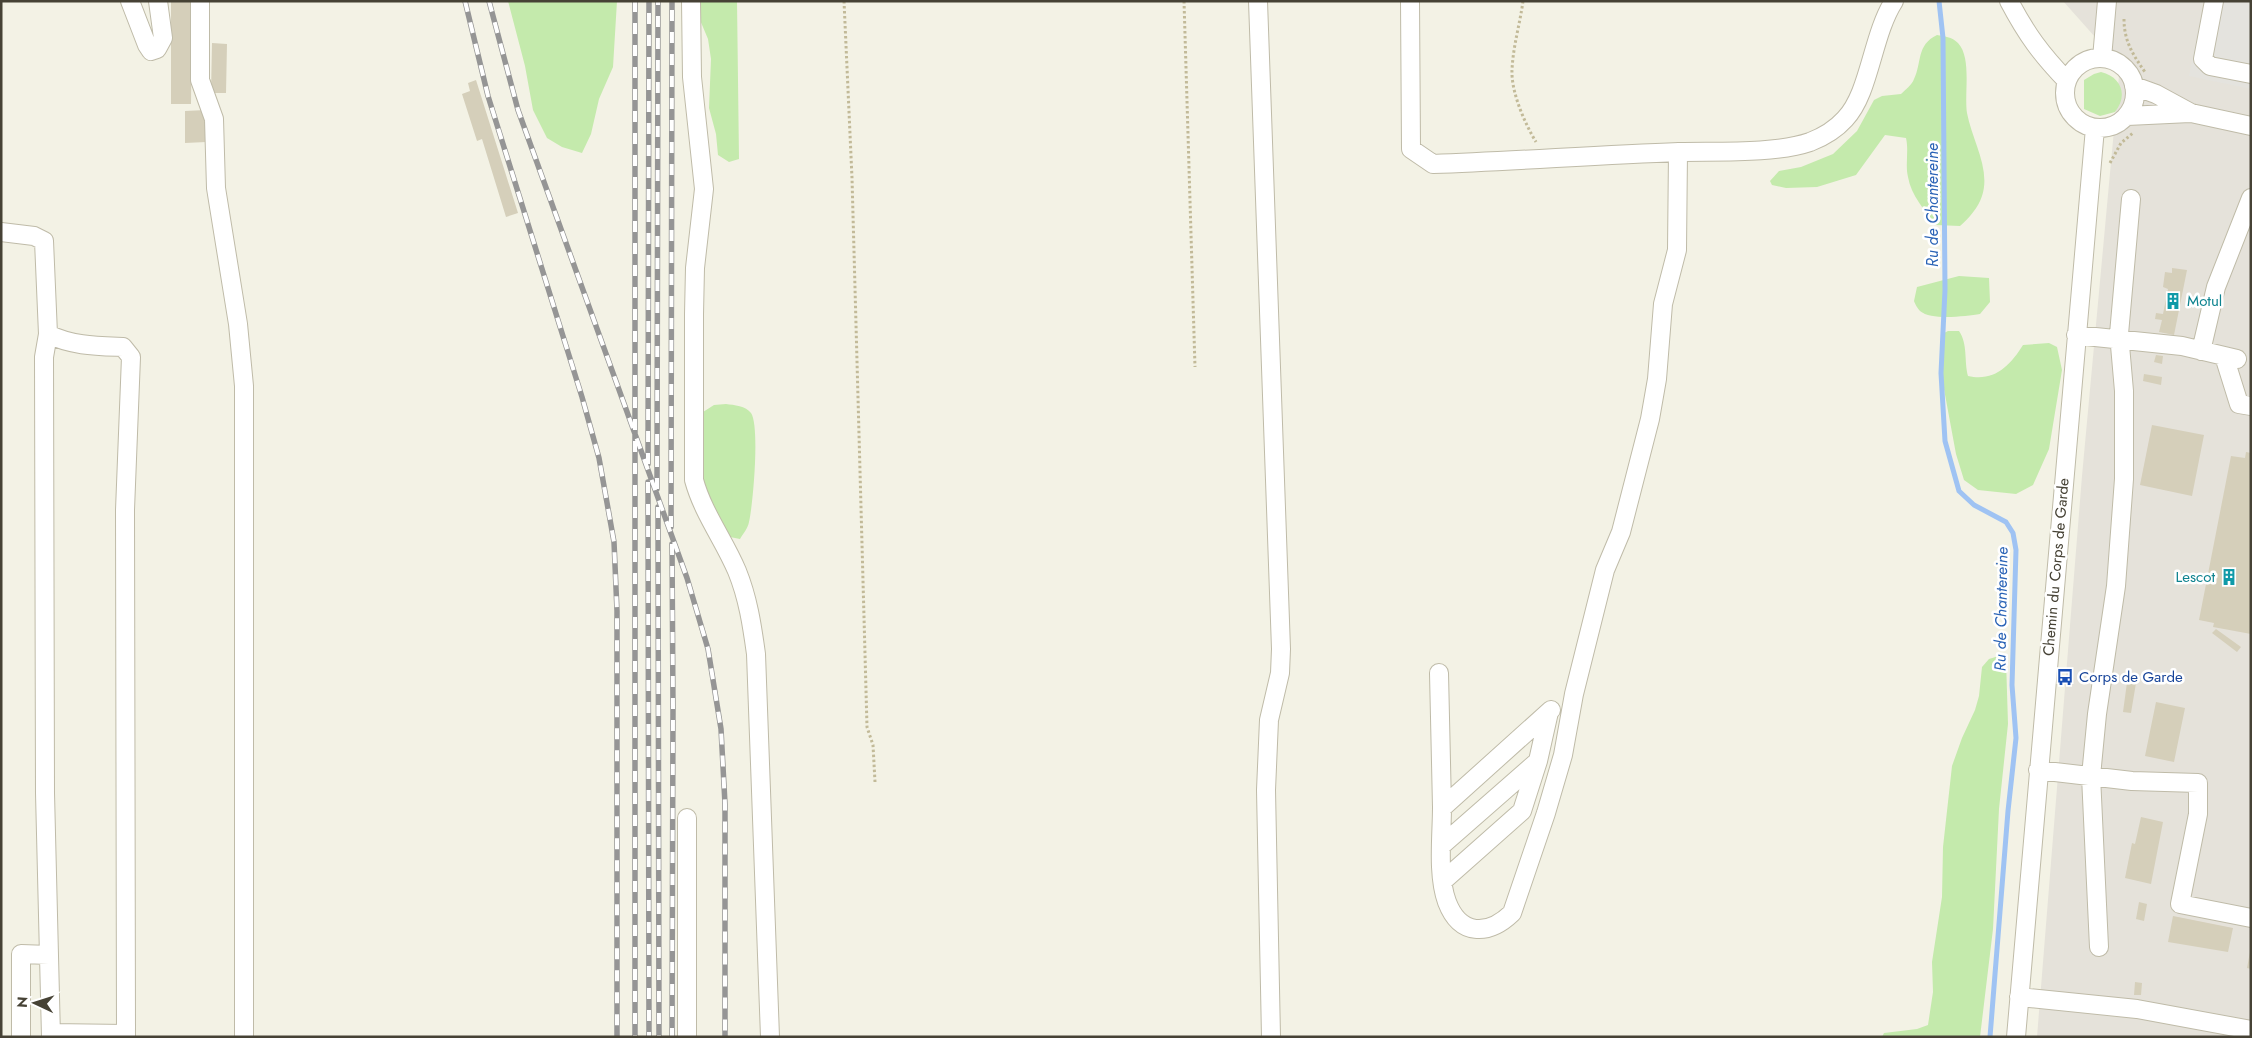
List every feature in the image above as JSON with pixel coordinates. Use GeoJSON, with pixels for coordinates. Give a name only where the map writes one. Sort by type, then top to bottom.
{"type":"FeatureCollection","features":[{"type":"Feature","properties":{"kind":"street"},"geometry":{"type":"LineString","coordinates":[[130,1],[147,46],[151,51],[157,49],[163,38],[158,1]]}},
{"type":"Feature","properties":{"kind":"street"},"geometry":{"type":"LineString","coordinates":[[200,1],[200,80],[214,119],[217,195],[238,324],[244,386],[244,1037]]}},
{"type":"Feature","properties":{"kind":"street"},"geometry":{"type":"LineString","coordinates":[[691,1],[692,77],[704,189],[696,268],[694,314],[693,462],[699,496],[737,570],[750,608],[756,654],[770,1037]]}},
{"type":"Feature","properties":{"kind":"street"},"geometry":{"type":"LineString","coordinates":[[1258,1],[1281,649],[1280,673],[1269,720],[1266,790],[1271,1037]]}},
{"type":"Feature","properties":{"kind":"street"},"geometry":{"type":"LineString","coordinates":[[1410,1],[1411,149],[1433,164],[1733,151],[1786,147],[1810,142],[1829,133],[1846,118],[1858,97],[1878,32],[1894,1]]}},
{"type":"Feature","properties":{"kind":"street"},"geometry":{"type":"LineString","coordinates":[[2009,1],[2024,29],[2042,54],[2067,81]]}},
{"type":"Feature","properties":{"kind":"street"},"geometry":{"type":"LineString","coordinates":[[2102,58],[2107,1]]}},
{"type":"Feature","properties":{"kind":"street"},"geometry":{"type":"LineString","coordinates":[[2214,1],[2203,59],[2210,66],[2251,74]]}},
{"type":"Feature","properties":{"kind":"street"},"geometry":{"type":"LineString","coordinates":[[2140,80],[2134,102],[2127,116],[2118,124],[2107,128],[2095,128],[2085,125],[2070,111],[2065,91],[2067,81],[2081,64],[2091,59],[2102,58],[2113,61],[2123,67],[2130,75],[2140,80],[2156,94],[2191,113]]}},
{"type":"Feature","properties":{"kind":"street"},"geometry":{"type":"LineString","coordinates":[[2127,116],[2191,113],[2251,126]]}},
{"type":"Feature","properties":{"kind":"street","name":"Chemin du Corps de Garde"},"geometry":{"type":"LineString","coordinates":[[2016,1037],[2095,128]]}},
{"type":"Feature","properties":{"kind":"street"},"geometry":{"type":"LineString","coordinates":[[1439,673],[1441,846],[1446,900],[1453,916],[1466,927],[1482,929],[1500,925],[1512,913],[1546,813],[1563,755],[1574,694],[1605,570],[1621,532],[1650,419],[1657,379],[1663,304],[1677,250],[1678,152]]}},
{"type":"Feature","properties":{"kind":"street"},"geometry":{"type":"LineString","coordinates":[[2201,351],[2216,286],[2251,198]]}},
{"type":"Feature","properties":{"kind":"street"},"geometry":{"type":"LineString","coordinates":[[2099,948],[2092,776],[2097,714],[2116,586],[2124,479],[2124,391],[2119,339],[2131,199]]}},
{"type":"Feature","properties":{"kind":"street"},"geometry":{"type":"LineString","coordinates":[[1,232],[34,236],[44,241],[48,334],[44,367],[45,793],[51,1035],[126,1035],[124,510],[131,357],[123,347],[63,342],[48,334]]}},
{"type":"Feature","properties":{"kind":"street"},"geometry":{"type":"LineString","coordinates":[[2076,335],[2182,346],[2231,357],[2239,404],[2251,406]]}},
{"type":"Feature","properties":{"kind":"street"},"geometry":{"type":"LineString","coordinates":[[1442,808],[1549,712],[1574,694]]}},
{"type":"Feature","properties":{"kind":"street"},"geometry":{"type":"LineString","coordinates":[[1443,881],[1522,811],[1538,761],[1549,712]]}},
{"type":"Feature","properties":{"kind":"street"},"geometry":{"type":"LineString","coordinates":[[1441,846],[1538,761]]}},
{"type":"Feature","properties":{"kind":"street"},"geometry":{"type":"LineString","coordinates":[[2038,770],[2132,781],[2198,783],[2198,814],[2180,904],[2251,918]]}},
{"type":"Feature","properties":{"kind":"street"},"geometry":{"type":"LineString","coordinates":[[687,818],[687,1037]]}},
{"type":"Feature","properties":{"kind":"street"},"geometry":{"type":"LineString","coordinates":[[21,1037],[21,954],[49,955]]}},
{"type":"Feature","properties":{"kind":"street"},"geometry":{"type":"LineString","coordinates":[[2019,997],[2137,1009],[2251,1030]]}},
{"type":"Feature","properties":{"kind":"path"},"geometry":{"type":"LineString","coordinates":[[844,1],[852,178],[867,727],[873,745],[875,782]]}},
{"type":"Feature","properties":{"kind":"path"},"geometry":{"type":"LineString","coordinates":[[1184,1],[1195,367]]}},
{"type":"Feature","properties":{"kind":"path"},"geometry":{"type":"LineString","coordinates":[[1523,1],[1514,47],[1512,72],[1526,125],[1538,145],[1555,159]]}},
{"type":"Feature","properties":{"kind":"path"},"geometry":{"type":"LineString","coordinates":[[2124,33],[2140,80]]}},
{"type":"Feature","properties":{"kind":"shaded area"},"geometry":{"type":"Polygon","coordinates":[[[2063,1],[2251,1],[2251,1037],[2037,1037],[2082,476],[2120,65],[2063,1]]]}},
{"type":"Feature","properties":{"kind":"shaded area"},"geometry":{"type":"Polygon","coordinates":[[[2204,1],[2251,1],[2251,89],[2189,76],[2204,1]]]}},
{"type":"Feature","properties":{"kind":"green space"},"geometry":{"type":"Polygon","coordinates":[[[508,1],[617,1],[613,67],[599,99],[591,134],[582,153],[562,147],[547,138],[533,110],[525,66],[508,1]]]}},
{"type":"Feature","properties":{"kind":"green space"},"geometry":{"type":"Polygon","coordinates":[[[699,1],[737,1],[739,159],[729,162],[718,155],[716,134],[709,108],[711,59],[708,39],[700,20],[699,1]]]}},
{"type":"Feature","properties":{"kind":"green space"},"geometry":{"type":"Polygon","coordinates":[[[1937,35],[1953,39],[1962,49],[1965,57],[1967,113],[1983,165],[1984,186],[1982,196],[1967,220],[1960,226],[1936,225],[1912,190],[1908,177],[1906,138],[1885,135],[1856,175],[1817,187],[1786,188],[1772,185],[1770,181],[1779,171],[1801,167],[1833,154],[1857,131],[1874,100],[1882,96],[1901,94],[1913,81],[1926,44],[1937,35]]]}},
{"type":"Feature","properties":{"kind":"green space"},"geometry":{"type":"Polygon","coordinates":[[[2101,72],[2114,78],[2121,88],[2122,94],[2119,106],[2115,112],[2100,116],[2084,109],[2084,80],[2101,72]]]}},
{"type":"Feature","properties":{"kind":"green space"},"geometry":{"type":"Polygon","coordinates":[[[1959,276],[1989,278],[1990,302],[1980,314],[1941,317],[1925,314],[1919,310],[1914,301],[1917,287],[1959,276]]]}},
{"type":"Feature","properties":{"kind":"green space"},"geometry":{"type":"Polygon","coordinates":[[[1948,331],[1959,331],[1962,336],[1968,376],[1986,377],[2000,371],[2013,360],[2023,345],[2049,343],[2057,347],[2062,370],[2049,449],[2033,485],[2016,494],[1978,490],[1964,480],[1956,454],[1941,373],[1942,334],[1948,331]]]}},
{"type":"Feature","properties":{"kind":"green space"},"geometry":{"type":"Polygon","coordinates":[[[726,404],[746,409],[751,413],[754,421],[755,466],[751,513],[748,526],[740,539],[730,537],[700,499],[693,431],[703,412],[714,405],[726,404]]]}},
{"type":"Feature","properties":{"kind":"green space"},"geometry":{"type":"Polygon","coordinates":[[[2002,655],[2006,660],[2008,724],[1999,809],[1993,929],[1980,1037],[1882,1037],[1884,1033],[1917,1029],[1928,1025],[1933,992],[1932,962],[1942,897],[1943,847],[1952,766],[1975,710],[1979,696],[1982,667],[1989,659],[2002,655]]]}},
{"type":"Feature","properties":{"kind":"building"},"geometry":{"type":"Polygon","coordinates":[[[171,1],[192,1],[191,104],[171,104],[171,1]]]}},
{"type":"Feature","properties":{"kind":"building"},"geometry":{"type":"Polygon","coordinates":[[[212,43],[227,44],[226,93],[211,93],[212,43]]]}},
{"type":"Feature","properties":{"kind":"building"},"geometry":{"type":"Polygon","coordinates":[[[476,80],[518,213],[506,217],[482,139],[477,141],[462,94],[470,91],[468,83],[476,80]]]}},
{"type":"Feature","properties":{"kind":"building"},"geometry":{"type":"Polygon","coordinates":[[[206,110],[206,142],[185,143],[185,111],[206,110]]]}},
{"type":"Feature","properties":{"kind":"building","name":"Motul"},"geometry":{"type":"Polygon","coordinates":[[[2172,268],[2187,270],[2174,335],[2159,332],[2162,320],[2155,319],[2156,313],[2163,314],[2168,289],[2163,287],[2165,272],[2172,273],[2172,268]]]}},
{"type":"Feature","properties":{"kind":"building"},"geometry":{"type":"Polygon","coordinates":[[[2156,355],[2163,356],[2162,364],[2154,362],[2156,355]]]}},
{"type":"Feature","properties":{"kind":"building"},"geometry":{"type":"Polygon","coordinates":[[[2144,374],[2162,377],[2161,385],[2143,381],[2144,374]]]}},
{"type":"Feature","properties":{"kind":"building"},"geometry":{"type":"Polygon","coordinates":[[[2152,425],[2204,435],[2192,496],[2140,485],[2152,425]]]}},
{"type":"Feature","properties":{"kind":"building","name":"Lescot"},"geometry":{"type":"Polygon","coordinates":[[[2246,452],[2251,453],[2251,634],[2213,627],[2214,623],[2199,620],[2231,456],[2245,458],[2246,452]]]}},
{"type":"Feature","properties":{"kind":"building"},"geometry":{"type":"Polygon","coordinates":[[[2216,629],[2241,647],[2237,652],[2212,633],[2216,629]]]}},
{"type":"Feature","properties":{"kind":"building"},"geometry":{"type":"Polygon","coordinates":[[[2128,675],[2137,677],[2131,713],[2123,712],[2128,675]]]}},
{"type":"Feature","properties":{"kind":"building"},"geometry":{"type":"Polygon","coordinates":[[[2156,702],[2185,708],[2174,762],[2145,756],[2156,702]]]}},
{"type":"Feature","properties":{"kind":"building"},"geometry":{"type":"Polygon","coordinates":[[[2141,817],[2163,822],[2151,884],[2125,878],[2132,843],[2135,844],[2141,817]]]}},
{"type":"Feature","properties":{"kind":"building"},"geometry":{"type":"Polygon","coordinates":[[[2139,902],[2147,904],[2144,921],[2136,919],[2139,902]]]}},
{"type":"Feature","properties":{"kind":"building"},"geometry":{"type":"Polygon","coordinates":[[[2173,916],[2233,928],[2228,952],[2168,942],[2173,916]]]}},
{"type":"Feature","properties":{"kind":"building"},"geometry":{"type":"Polygon","coordinates":[[[2251,952],[2251,969],[2247,968],[2251,952]]]}},
{"type":"Feature","properties":{"kind":"building"},"geometry":{"type":"Polygon","coordinates":[[[2135,982],[2142,983],[2141,995],[2134,995],[2135,982]]]}},
{"type":"Feature","properties":{"kind":"waterway","name":"Ru de Chantereine"},"geometry":{"type":"LineString","coordinates":[[1939,1],[1943,38],[1945,290],[1941,373],[1945,441],[1959,491],[1974,505],[2006,522],[2013,533],[2016,550],[2012,685],[2016,738],[2008,811],[1990,1037]]}},
{"type":"Feature","properties":{"kind":"railway"},"geometry":{"type":"LineString","coordinates":[[465,1],[488,96],[582,397],[599,458],[614,542],[617,611],[617,1037]]}},
{"type":"Feature","properties":{"kind":"railway"},"geometry":{"type":"LineString","coordinates":[[489,1],[518,110],[687,578],[708,649],[721,729],[725,804],[725,1037]]}},
{"type":"Feature","properties":{"kind":"railway"},"geometry":{"type":"LineString","coordinates":[[635,1],[635,1037]]}},
{"type":"Feature","properties":{"kind":"railway"},"geometry":{"type":"LineString","coordinates":[[648,464],[649,1]]}},
{"type":"Feature","properties":{"kind":"railway"},"geometry":{"type":"LineString","coordinates":[[657,489],[658,1]]}},
{"type":"Feature","properties":{"kind":"railway"},"geometry":{"type":"LineString","coordinates":[[671,527],[672,1]]}},
{"type":"Feature","properties":{"kind":"railway"},"geometry":{"type":"LineString","coordinates":[[648,482],[649,1037]]}},
{"type":"Feature","properties":{"kind":"railway"},"geometry":{"type":"LineString","coordinates":[[658,507],[659,1037]]}},
{"type":"Feature","properties":{"kind":"railway"},"geometry":{"type":"LineString","coordinates":[[672,544],[672,1037]]}},
{"type":"Feature","properties":{"kind":"place","name":"Motul"},"geometry":{"type":"Point","coordinates":[2173,301]}},
{"type":"Feature","properties":{"kind":"place","name":"Lescot"},"geometry":{"type":"Point","coordinates":[2229,577]}},
{"type":"Feature","properties":{"kind":"place","name":"Corps de Garde"},"geometry":{"type":"Point","coordinates":[2065,677]}}]}
